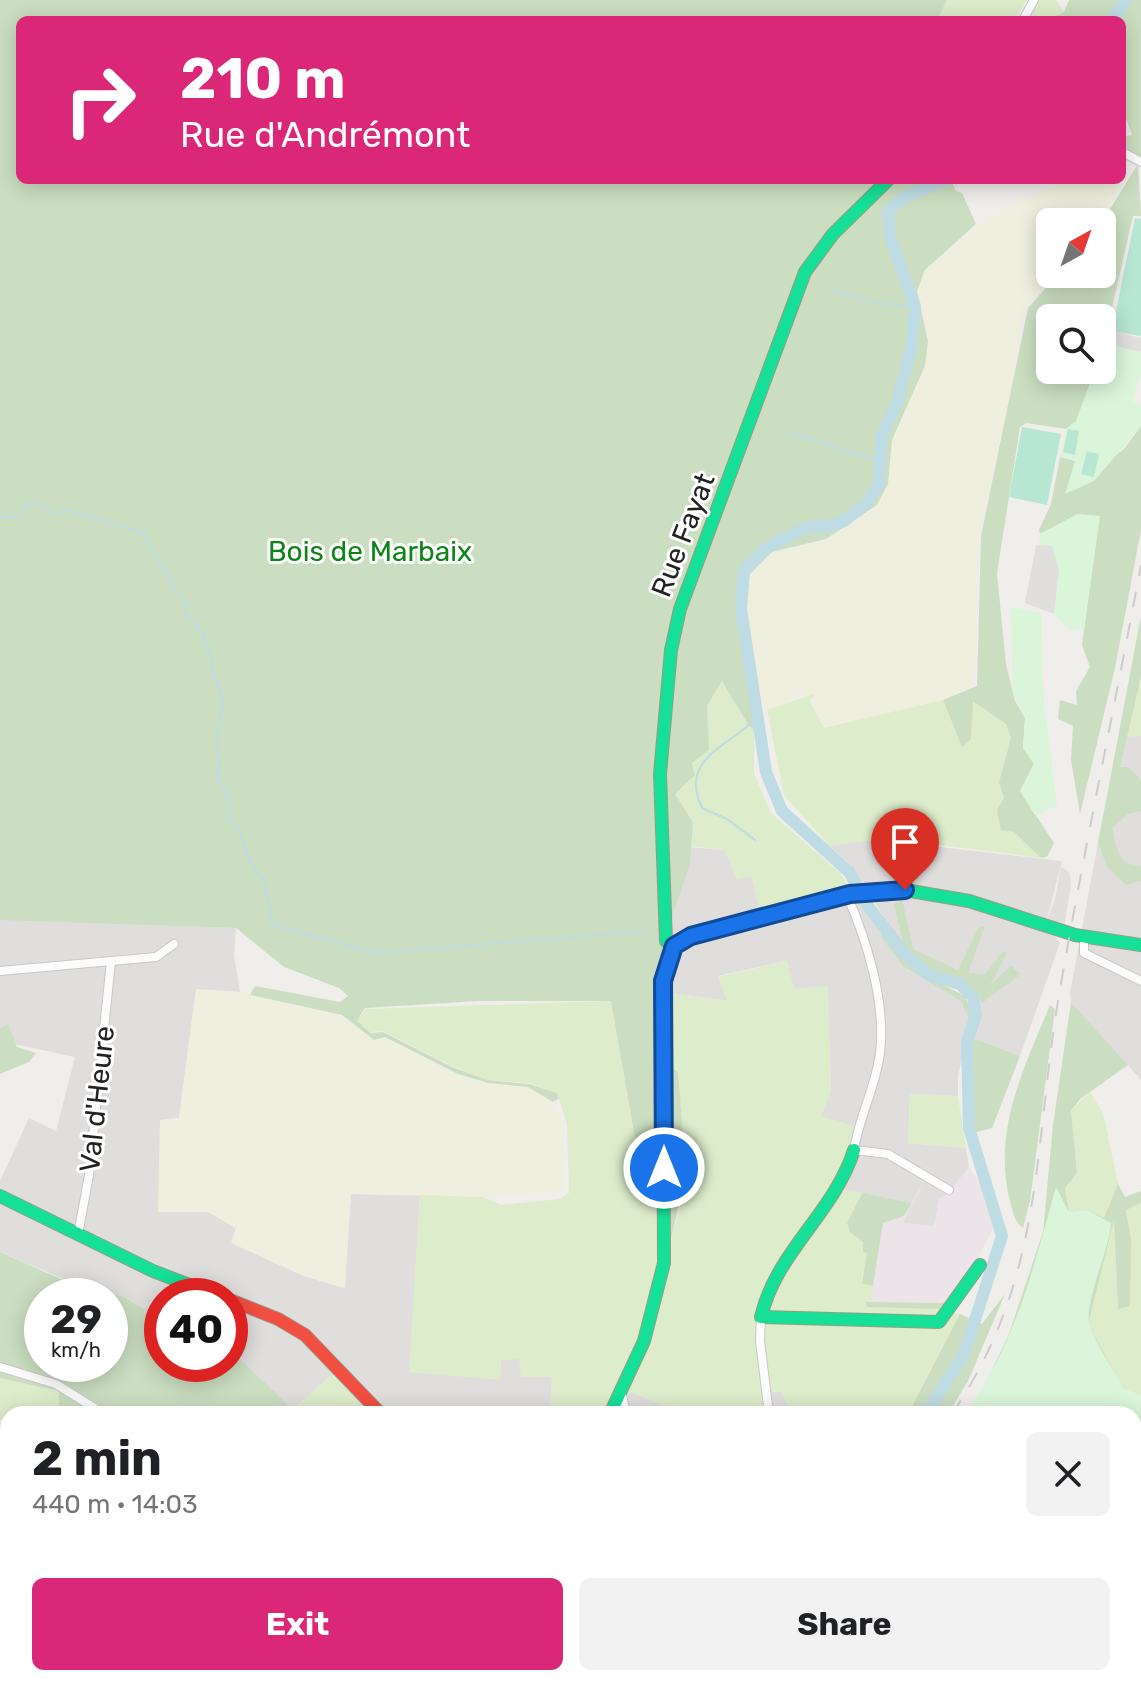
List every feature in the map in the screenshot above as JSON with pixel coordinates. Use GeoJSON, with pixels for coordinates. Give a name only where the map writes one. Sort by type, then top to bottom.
{"type":"FeatureCollection","features":[{"type":"Feature","properties":{"kind":"street"},"geometry":{"type":"LineString","coordinates":[[1126,154],[1141,162]]}},
{"type":"Feature","properties":{"kind":"street","name":"Rue Fayat"},"geometry":{"type":"LineString","coordinates":[[674,946],[666,941],[657,789],[669,657],[680,609],[805,272],[833,233],[884,184]]}},
{"type":"Feature","properties":{"kind":"street"},"geometry":{"type":"LineString","coordinates":[[614,1406],[632,1375],[658,1307],[664,1263],[663,981],[674,946],[691,936],[849,895],[905,890],[969,901],[1078,935],[1141,945]]}},
{"type":"Feature","properties":{"kind":"street"},"geometry":{"type":"LineString","coordinates":[[768,1406],[761,1317],[768,1295],[801,1237],[846,1180],[858,1123],[877,1067],[881,1027],[861,928],[849,895]]}},
{"type":"Feature","properties":{"kind":"street"},"geometry":{"type":"LineString","coordinates":[[1078,935],[1084,953],[1141,981]]}},
{"type":"Feature","properties":{"kind":"street"},"geometry":{"type":"LineString","coordinates":[[0,971],[156,957],[174,944]]}},
{"type":"Feature","properties":{"kind":"street","name":"Val d'Heure"},"geometry":{"type":"LineString","coordinates":[[78,1235],[89,1175],[111,961]]}},
{"type":"Feature","properties":{"kind":"street"},"geometry":{"type":"LineString","coordinates":[[854,1150],[888,1154],[949,1190]]}},
{"type":"Feature","properties":{"kind":"street"},"geometry":{"type":"LineString","coordinates":[[0,1196],[78,1235],[177,1278]]}},
{"type":"Feature","properties":{"kind":"street"},"geometry":{"type":"LineString","coordinates":[[761,1317],[939,1322],[980,1265]]}},
{"type":"Feature","properties":{"kind":"street"},"geometry":{"type":"LineString","coordinates":[[248,1307],[278,1319],[305,1335],[373,1406]]}},
{"type":"Feature","properties":{"kind":"street"},"geometry":{"type":"LineString","coordinates":[[0,1367],[56,1384],[91,1406]]}},
{"type":"Feature","properties":{"kind":"street"},"geometry":{"type":"LineString","coordinates":[[621,1394],[624,1406]]}},
{"type":"Feature","properties":{"kind":"shaded area"},"geometry":{"type":"Polygon","coordinates":[[[1116,332],[1141,338],[1141,352],[1116,346],[1116,332]]]}},
{"type":"Feature","properties":{"kind":"shaded area"},"geometry":{"type":"Polygon","coordinates":[[[1036,545],[1052,546],[1059,569],[1054,614],[1025,603],[1036,545]]]}},
{"type":"Feature","properties":{"kind":"shaded area"},"geometry":{"type":"Polygon","coordinates":[[[1141,674],[1141,1080],[1071,1002],[1070,993],[1103,816],[1141,674]]]}},
{"type":"Feature","properties":{"kind":"shaded area"},"geometry":{"type":"Polygon","coordinates":[[[871,839],[1062,861],[1046,923],[1060,943],[1020,1056],[973,1038],[981,1017],[975,996],[962,980],[915,958],[901,944],[850,864],[829,845],[871,839]]]}},
{"type":"Feature","properties":{"kind":"shaded area"},"geometry":{"type":"Polygon","coordinates":[[[664,845],[725,850],[737,879],[750,876],[857,896],[908,970],[964,995],[973,1018],[958,1075],[958,1096],[910,1094],[908,1143],[966,1148],[969,1167],[949,1193],[925,1179],[912,1203],[843,1190],[821,1116],[831,1089],[827,986],[794,990],[786,961],[718,976],[728,1001],[659,991],[668,935],[664,845]]]}},
{"type":"Feature","properties":{"kind":"shaded area"},"geometry":{"type":"Polygon","coordinates":[[[1061,867],[1069,872],[1071,884],[1064,928],[1046,923],[1055,899],[1061,867]]]}},
{"type":"Feature","properties":{"kind":"shaded area"},"geometry":{"type":"Polygon","coordinates":[[[0,919],[236,928],[234,955],[240,992],[196,990],[179,1118],[161,1120],[208,1212],[236,1228],[232,1243],[304,1276],[344,1288],[351,1194],[420,1195],[410,1372],[500,1379],[501,1360],[520,1358],[552,1377],[550,1406],[357,1406],[359,1404],[332,1374],[297,1406],[287,1406],[248,1368],[248,1278],[144,1278],[144,1309],[128,1300],[128,1278],[61,1278],[0,1252],[0,1181],[29,1118],[56,1131],[75,1057],[0,1041],[0,919]]]}},
{"type":"Feature","properties":{"kind":"shaded area"},"geometry":{"type":"Polygon","coordinates":[[[1098,944],[1141,956],[1141,978],[1092,955],[1098,944]]]}},
{"type":"Feature","properties":{"kind":"shaded area"},"geometry":{"type":"Polygon","coordinates":[[[969,1167],[984,1190],[995,1224],[976,1261],[944,1308],[870,1304],[883,1222],[904,1216],[912,1203],[949,1192],[969,1167]]]}},
{"type":"Feature","properties":{"kind":"shaded area"},"geometry":{"type":"Polygon","coordinates":[[[925,1179],[949,1193],[939,1199],[934,1226],[903,1223],[925,1179]]]}},
{"type":"Feature","properties":{"kind":"shaded area"},"geometry":{"type":"Polygon","coordinates":[[[764,1391],[781,1392],[789,1406],[765,1406],[764,1391]]]}},
{"type":"Feature","properties":{"kind":"shaded area"},"geometry":{"type":"Polygon","coordinates":[[[631,1392],[667,1406],[607,1406],[614,1394],[631,1392]]]}},
{"type":"Feature","properties":{"kind":"green space","name":"Bois de Marbaix"},"geometry":{"type":"Polygon","coordinates":[[[0,0],[947,0],[939,16],[16,16],[16,184],[953,184],[956,191],[962,193],[976,224],[925,270],[917,291],[928,341],[925,366],[892,440],[888,484],[877,505],[826,539],[772,552],[749,575],[737,602],[743,662],[768,744],[748,724],[722,681],[707,706],[709,750],[692,763],[695,775],[675,794],[693,822],[690,864],[671,920],[664,959],[661,1061],[678,1072],[682,1136],[680,1199],[670,1241],[666,1192],[656,1186],[652,1190],[638,1156],[611,1001],[479,1001],[365,1008],[357,1021],[371,1033],[383,1032],[452,1067],[488,1080],[529,1084],[557,1093],[558,1099],[553,1102],[528,1087],[488,1083],[458,1074],[385,1037],[374,1040],[342,1015],[250,995],[255,986],[340,1002],[348,996],[339,988],[284,967],[236,928],[0,920],[0,0]]]}},
{"type":"Feature","properties":{"kind":"green space"},"geometry":{"type":"Polygon","coordinates":[[[947,0],[1027,0],[1017,16],[939,16],[947,0]]]}},
{"type":"Feature","properties":{"kind":"green space"},"geometry":{"type":"Polygon","coordinates":[[[1037,0],[1056,0],[1064,12],[1056,16],[1028,16],[1037,0]]]}},
{"type":"Feature","properties":{"kind":"green space"},"geometry":{"type":"Polygon","coordinates":[[[1069,0],[1141,0],[1141,160],[1126,158],[1126,136],[1132,135],[1126,118],[1126,16],[1056,16],[1064,12],[1069,0]]]}},
{"type":"Feature","properties":{"kind":"green space"},"geometry":{"type":"Polygon","coordinates":[[[1138,164],[1141,216],[1133,216],[1113,304],[1036,304],[1036,384],[1090,384],[1076,422],[1066,429],[1026,423],[1020,427],[997,573],[1006,664],[1015,701],[1025,718],[1023,748],[1034,764],[1020,791],[1054,843],[1047,857],[1041,858],[1014,832],[1001,830],[997,810],[1004,798],[999,782],[1011,738],[1006,724],[973,701],[971,739],[962,747],[943,700],[977,686],[981,536],[1028,308],[1046,288],[1116,288],[1116,208],[1111,208],[1138,164]]]}},
{"type":"Feature","properties":{"kind":"green space"},"geometry":{"type":"Polygon","coordinates":[[[1062,184],[1121,184],[1110,208],[1036,208],[1036,288],[1043,288],[1024,309],[1011,390],[979,534],[974,685],[943,700],[824,728],[810,700],[814,695],[801,696],[767,710],[753,674],[746,611],[750,575],[772,552],[827,540],[878,505],[888,484],[893,440],[925,367],[929,341],[917,291],[925,270],[1000,209],[1062,184]]]}},
{"type":"Feature","properties":{"kind":"green space"},"geometry":{"type":"Polygon","coordinates":[[[1135,218],[1141,219],[1141,336],[1116,332],[1116,311],[1135,218]]]}},
{"type":"Feature","properties":{"kind":"green space"},"geometry":{"type":"Polygon","coordinates":[[[1116,346],[1141,352],[1141,374],[1133,401],[1141,405],[1141,426],[1094,481],[1065,494],[1075,461],[1060,457],[1066,429],[1076,421],[1090,384],[1116,384],[1116,346]]]}},
{"type":"Feature","properties":{"kind":"green space"},"geometry":{"type":"Polygon","coordinates":[[[1141,426],[1141,530],[1115,668],[1080,814],[1071,760],[1073,726],[1058,719],[1060,700],[1077,705],[1076,691],[1090,667],[1082,645],[1089,591],[1078,514],[1040,534],[1039,530],[1051,504],[1060,457],[1076,461],[1066,493],[1124,449],[1141,426]]]}},
{"type":"Feature","properties":{"kind":"green space"},"geometry":{"type":"Polygon","coordinates":[[[1022,427],[1061,434],[1047,505],[1009,497],[1022,427]]]}},
{"type":"Feature","properties":{"kind":"green space"},"geometry":{"type":"Polygon","coordinates":[[[1068,429],[1079,431],[1075,455],[1063,452],[1068,429]]]}},
{"type":"Feature","properties":{"kind":"green space"},"geometry":{"type":"Polygon","coordinates":[[[1087,451],[1099,454],[1094,477],[1081,474],[1087,451]]]}},
{"type":"Feature","properties":{"kind":"green space"},"geometry":{"type":"Polygon","coordinates":[[[1078,514],[1100,516],[1084,630],[1068,628],[1054,614],[1057,569],[1039,545],[1040,534],[1078,514]]]}},
{"type":"Feature","properties":{"kind":"green space"},"geometry":{"type":"Polygon","coordinates":[[[1010,607],[1041,613],[1043,691],[1057,806],[1035,815],[1020,791],[1034,764],[1023,748],[1025,718],[1013,693],[1010,607]]]}},
{"type":"Feature","properties":{"kind":"green space"},"geometry":{"type":"Polygon","coordinates":[[[1141,616],[1141,676],[1120,767],[1128,767],[1141,779],[1141,811],[1128,814],[1113,827],[1119,854],[1127,863],[1141,866],[1141,881],[1126,885],[1107,867],[1098,843],[1141,616]]]}},
{"type":"Feature","properties":{"kind":"green space"},"geometry":{"type":"Polygon","coordinates":[[[1140,677],[1141,736],[1125,737],[1140,677]]]}},
{"type":"Feature","properties":{"kind":"green space"},"geometry":{"type":"Polygon","coordinates":[[[722,681],[754,730],[754,774],[771,813],[841,874],[850,890],[760,913],[751,876],[737,879],[725,850],[691,846],[693,822],[675,794],[695,775],[692,763],[708,750],[707,706],[722,681]]]}},
{"type":"Feature","properties":{"kind":"green space"},"geometry":{"type":"Polygon","coordinates":[[[814,694],[810,701],[824,728],[943,700],[962,746],[971,739],[972,700],[1006,724],[1011,738],[999,782],[1014,832],[1041,858],[892,839],[829,845],[784,795],[767,710],[814,694]]]}},
{"type":"Feature","properties":{"kind":"green space"},"geometry":{"type":"Polygon","coordinates":[[[902,898],[913,949],[958,970],[978,928],[985,926],[968,973],[985,974],[1003,951],[1007,953],[990,985],[1011,966],[1021,974],[982,1003],[977,992],[971,999],[949,979],[929,970],[905,951],[894,904],[902,898]]]}},
{"type":"Feature","properties":{"kind":"green space"},"geometry":{"type":"Polygon","coordinates":[[[882,934],[911,966],[965,997],[974,1017],[969,1019],[961,1001],[904,967],[881,937],[882,934]]]}},
{"type":"Feature","properties":{"kind":"green space"},"geometry":{"type":"Polygon","coordinates":[[[787,961],[794,989],[828,986],[831,1089],[821,1116],[855,1126],[849,1163],[759,1309],[765,1406],[667,1406],[631,1392],[626,1395],[659,1314],[670,1241],[679,1213],[685,1164],[678,1072],[666,1065],[666,992],[727,1001],[718,977],[787,961]]]}},
{"type":"Feature","properties":{"kind":"green space"},"geometry":{"type":"Polygon","coordinates":[[[196,989],[240,992],[341,1016],[374,1040],[385,1038],[457,1075],[488,1084],[528,1087],[553,1102],[560,1116],[564,1192],[483,1197],[351,1194],[345,1288],[304,1276],[231,1243],[236,1228],[208,1212],[158,1212],[160,1120],[179,1118],[196,989]]]}},
{"type":"Feature","properties":{"kind":"green space"},"geometry":{"type":"Polygon","coordinates":[[[611,1001],[638,1157],[652,1189],[659,1189],[657,1271],[637,1342],[607,1406],[550,1406],[552,1377],[521,1377],[519,1359],[501,1360],[500,1380],[409,1372],[420,1195],[483,1197],[501,1205],[560,1199],[569,1193],[567,1124],[557,1093],[529,1083],[488,1080],[452,1066],[383,1031],[371,1032],[357,1021],[366,1009],[611,1001]]]}},
{"type":"Feature","properties":{"kind":"green space"},"geometry":{"type":"Polygon","coordinates":[[[1071,1002],[1128,1065],[1080,1099],[1071,1111],[1077,1173],[1065,1188],[1069,1212],[1087,1210],[1104,1218],[1118,1184],[1125,1197],[1141,1191],[1141,1203],[1126,1210],[1131,1239],[1130,1306],[1118,1309],[1114,1220],[1088,1324],[1123,1388],[1141,1395],[1141,1406],[970,1406],[982,1391],[1009,1334],[1043,1232],[1053,1125],[1071,1002]]]}},
{"type":"Feature","properties":{"kind":"green space"},"geometry":{"type":"Polygon","coordinates":[[[1050,1005],[1055,1009],[1030,1201],[1023,1228],[1013,1213],[1005,1175],[1008,1125],[1021,1076],[1050,1005]]]}},
{"type":"Feature","properties":{"kind":"green space"},"geometry":{"type":"Polygon","coordinates":[[[8,1024],[17,1047],[36,1053],[29,1062],[0,1074],[0,1028],[8,1024]]]}},
{"type":"Feature","properties":{"kind":"green space"},"geometry":{"type":"Polygon","coordinates":[[[973,1038],[1020,1056],[992,1128],[973,1133],[970,1067],[973,1038]]]}},
{"type":"Feature","properties":{"kind":"green space"},"geometry":{"type":"Polygon","coordinates":[[[1090,1092],[1103,1113],[1118,1184],[1104,1219],[1087,1210],[1069,1212],[1065,1188],[1077,1173],[1071,1111],[1090,1092]]]}},
{"type":"Feature","properties":{"kind":"green space"},"geometry":{"type":"Polygon","coordinates":[[[910,1094],[958,1096],[966,1148],[908,1143],[910,1094]]]}},
{"type":"Feature","properties":{"kind":"green space"},"geometry":{"type":"Polygon","coordinates":[[[1056,1187],[1069,1212],[1087,1210],[1111,1223],[1090,1306],[1090,1327],[1123,1388],[1141,1395],[1141,1406],[970,1406],[1010,1334],[1031,1276],[1056,1187]]]}},
{"type":"Feature","properties":{"kind":"green space"},"geometry":{"type":"Polygon","coordinates":[[[843,1190],[862,1193],[847,1223],[866,1249],[862,1282],[873,1286],[870,1304],[944,1308],[934,1321],[766,1314],[786,1265],[808,1232],[843,1190]]]}},
{"type":"Feature","properties":{"kind":"green space"},"geometry":{"type":"Polygon","coordinates":[[[862,1193],[912,1203],[904,1216],[883,1223],[873,1286],[862,1283],[867,1253],[863,1252],[863,1242],[850,1232],[847,1223],[862,1193]]]}},
{"type":"Feature","properties":{"kind":"green space"},"geometry":{"type":"Polygon","coordinates":[[[1141,1203],[1141,1395],[1123,1388],[1088,1324],[1114,1219],[1118,1308],[1131,1239],[1126,1210],[1141,1203]]]}},
{"type":"Feature","properties":{"kind":"green space"},"geometry":{"type":"Polygon","coordinates":[[[0,1252],[58,1278],[24,1278],[24,1382],[128,1382],[128,1300],[144,1309],[144,1382],[248,1382],[248,1367],[288,1406],[59,1406],[59,1391],[0,1378],[0,1252]]]}},
{"type":"Feature","properties":{"kind":"green space"},"geometry":{"type":"Polygon","coordinates":[[[1005,1294],[968,1381],[953,1406],[912,1406],[960,1314],[982,1324],[1005,1294]]]}},
{"type":"Feature","properties":{"kind":"green space"},"geometry":{"type":"Polygon","coordinates":[[[865,1302],[945,1303],[942,1309],[867,1307],[865,1302]]]}},
{"type":"Feature","properties":{"kind":"green space"},"geometry":{"type":"Polygon","coordinates":[[[953,1313],[960,1314],[912,1406],[789,1406],[781,1392],[770,1391],[763,1346],[766,1323],[939,1324],[953,1313]]]}},
{"type":"Feature","properties":{"kind":"green space"},"geometry":{"type":"Polygon","coordinates":[[[332,1374],[360,1404],[358,1406],[297,1406],[332,1374]]]}},
{"type":"Feature","properties":{"kind":"green space"},"geometry":{"type":"Polygon","coordinates":[[[0,1378],[59,1391],[59,1406],[0,1406],[0,1378]]]}},
{"type":"Feature","properties":{"kind":"waterway"},"geometry":{"type":"LineString","coordinates":[[1115,16],[1126,0]]}},
{"type":"Feature","properties":{"kind":"waterway"},"geometry":{"type":"LineString","coordinates":[[931,1406],[964,1354],[1002,1236],[969,1128],[967,1042],[976,1015],[973,997],[960,984],[929,975],[904,953],[870,909],[849,872],[782,811],[766,772],[741,609],[744,570],[765,549],[806,527],[830,526],[844,521],[867,503],[879,485],[881,437],[897,402],[911,349],[915,306],[890,237],[888,211],[906,196],[937,184]]}},
{"type":"Feature","properties":{"kind":"waterway"},"geometry":{"type":"LineString","coordinates":[[831,289],[874,303],[915,306]]}},
{"type":"Feature","properties":{"kind":"waterway"},"geometry":{"type":"LineString","coordinates":[[791,433],[880,462]]}},
{"type":"Feature","properties":{"kind":"waterway"},"geometry":{"type":"LineString","coordinates":[[0,517],[18,517],[25,505],[38,503],[52,513],[71,511],[143,533],[173,588],[186,600],[185,613],[204,634],[204,642],[213,658],[213,675],[222,700],[217,734],[217,777],[229,797],[229,818],[240,833],[253,868],[264,880],[273,925],[376,953],[644,931]]}},
{"type":"Feature","properties":{"kind":"waterway"},"geometry":{"type":"LineString","coordinates":[[755,840],[727,819],[702,808],[696,791],[697,777],[710,755],[758,717]]}},
{"type":"Feature","properties":{"kind":"railway"},"geometry":{"type":"LineString","coordinates":[[957,1406],[982,1363],[1004,1314],[1030,1214],[1058,1001],[1141,565]]}},
{"type":"Feature","properties":{"kind":"traffic: fast"},"geometry":{"type":"LineString","coordinates":[[674,946],[666,941],[660,774],[671,650],[680,609],[805,272],[833,234],[884,184]]}},
{"type":"Feature","properties":{"kind":"traffic: fast"},"geometry":{"type":"LineString","coordinates":[[614,1406],[644,1341],[664,1263],[663,981],[674,946],[691,936],[850,894],[905,890],[969,901],[1075,935],[1141,945]]}},
{"type":"Feature","properties":{"kind":"traffic: fast"},"geometry":{"type":"LineString","coordinates":[[854,1150],[833,1194],[779,1272],[761,1317],[939,1322],[980,1265]]}},
{"type":"Feature","properties":{"kind":"traffic: fast"},"geometry":{"type":"LineString","coordinates":[[0,1196],[171,1278]]}},
{"type":"Feature","properties":{"kind":"traffic: jam"},"geometry":{"type":"LineString","coordinates":[[248,1307],[278,1319],[305,1335],[373,1406]]}},
{"type":"Feature","properties":{"kind":"route"},"geometry":{"type":"LineString","coordinates":[[664,1168],[663,981],[674,946],[691,936],[847,895],[905,890]]}}]}
